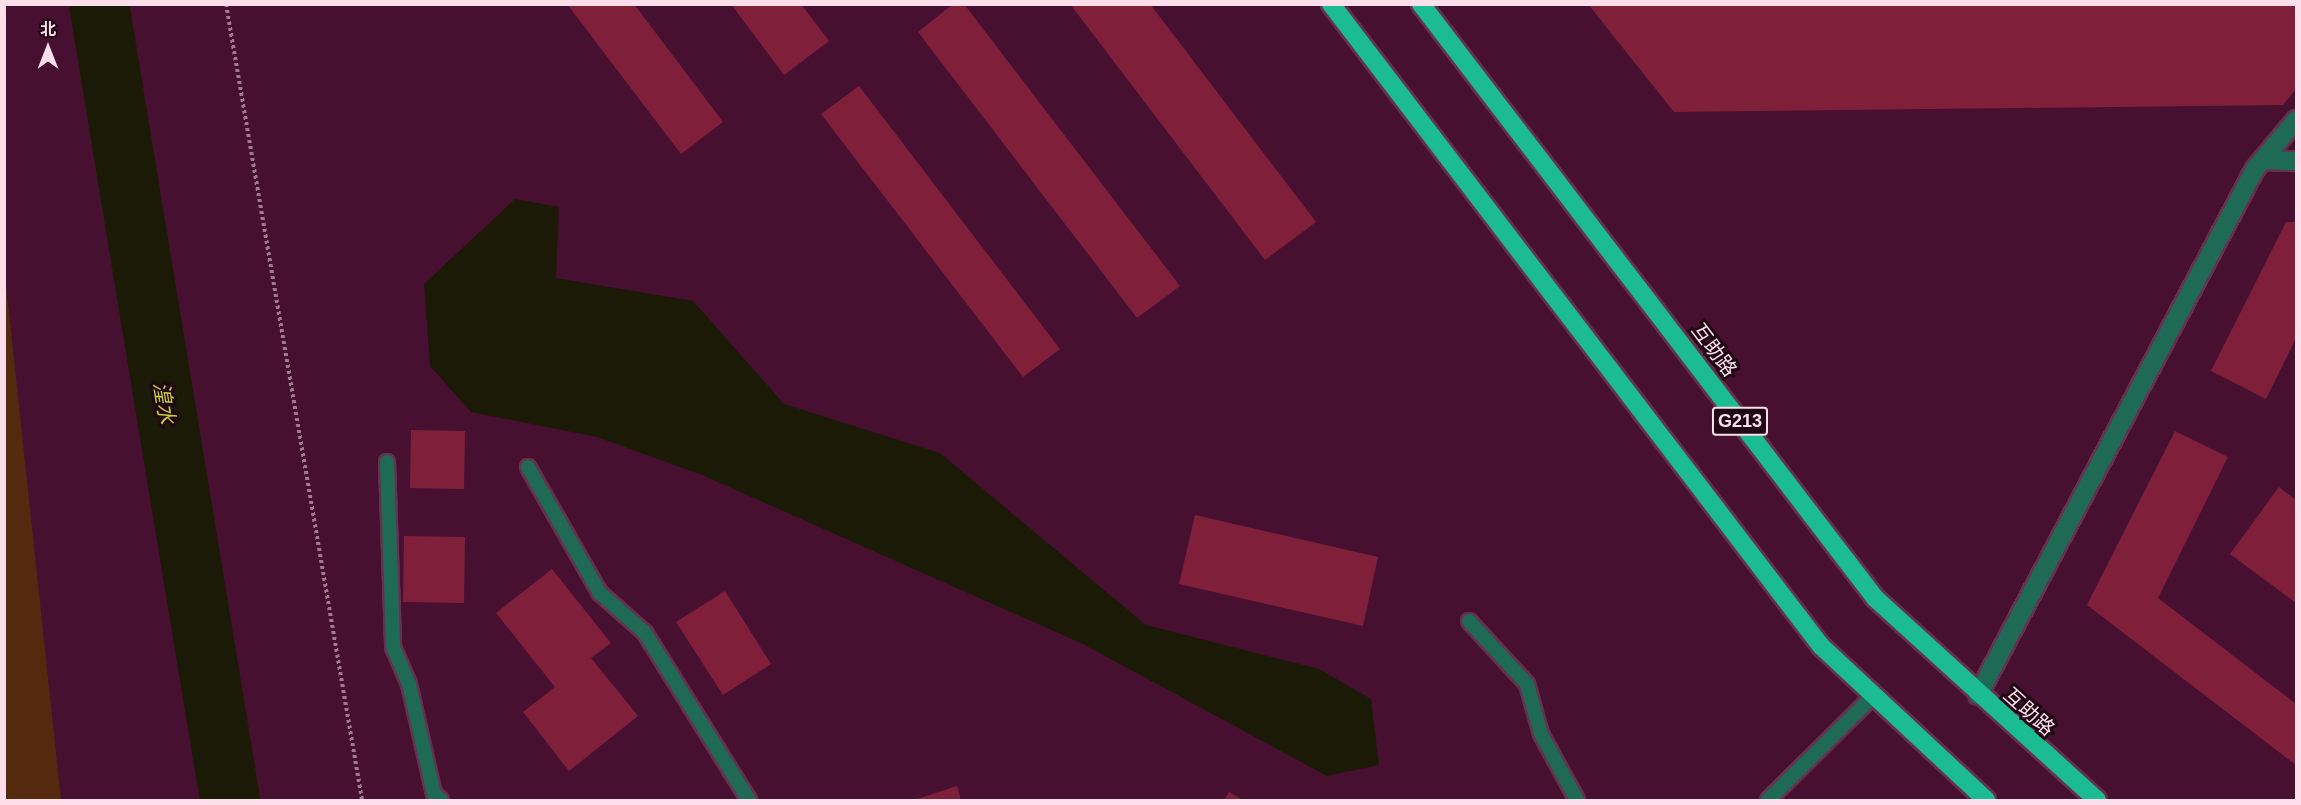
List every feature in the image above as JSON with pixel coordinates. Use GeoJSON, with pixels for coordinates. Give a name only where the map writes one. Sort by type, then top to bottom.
{"type":"FeatureCollection","features":[{"type":"Feature","properties":{"kind":"highway"},"geometry":{"type":"LineString","coordinates":[[1331,4],[1821,646],[1986,801]]}},
{"type":"Feature","properties":{"kind":"highway","name":"互助路"},"geometry":{"type":"LineString","coordinates":[[1421,4],[1875,598],[1978,695],[2097,801]]}},
{"type":"Feature","properties":{"kind":"street"},"geometry":{"type":"LineString","coordinates":[[1978,695],[2263,160],[2296,120]]}},
{"type":"Feature","properties":{"kind":"street"},"geometry":{"type":"LineString","coordinates":[[2263,160],[2296,161]]}},
{"type":"Feature","properties":{"kind":"lane"},"geometry":{"type":"LineString","coordinates":[[387,462],[393,647],[409,684],[434,794],[441,801]]}},
{"type":"Feature","properties":{"kind":"lane"},"geometry":{"type":"LineString","coordinates":[[528,467],[600,592],[645,633],[749,801]]}},
{"type":"Feature","properties":{"kind":"lane"},"geometry":{"type":"LineString","coordinates":[[1469,621],[1527,684],[1541,734],[1577,801]]}},
{"type":"Feature","properties":{"kind":"lane"},"geometry":{"type":"LineString","coordinates":[[1768,801],[1804,759],[1874,695]]}},
{"type":"Feature","properties":{"kind":"path"},"geometry":{"type":"LineString","coordinates":[[226,4],[362,801]]}},
{"type":"Feature","properties":{"kind":"shaded area"},"geometry":{"type":"Polygon","coordinates":[[[515,199],[559,207],[556,278],[693,301],[784,404],[940,453],[1146,625],[1319,669],[1371,699],[1379,765],[1327,776],[1083,644],[702,475],[597,437],[471,412],[430,366],[424,284],[515,199]]]}},
{"type":"Feature","properties":{"kind":"shaded area"},"geometry":{"type":"Polygon","coordinates":[[[5,275],[61,800],[5,800],[5,275]]]}},
{"type":"Feature","properties":{"kind":"building"},"geometry":{"type":"Polygon","coordinates":[[[567,4],[634,4],[723,122],[681,154],[567,4]]]}},
{"type":"Feature","properties":{"kind":"building"},"geometry":{"type":"Polygon","coordinates":[[[731,4],[801,4],[829,41],[784,75],[731,4]]]}},
{"type":"Feature","properties":{"kind":"building"},"geometry":{"type":"Polygon","coordinates":[[[953,4],[964,4],[1180,286],[1137,318],[918,32],[953,4]]]}},
{"type":"Feature","properties":{"kind":"building"},"geometry":{"type":"Polygon","coordinates":[[[1070,4],[1150,4],[1316,222],[1265,260],[1070,4]]]}},
{"type":"Feature","properties":{"kind":"building"},"geometry":{"type":"Polygon","coordinates":[[[1588,4],[2296,4],[2296,89],[2283,105],[1674,112],[1588,4]]]}},
{"type":"Feature","properties":{"kind":"building"},"geometry":{"type":"Polygon","coordinates":[[[859,86],[1060,349],[1023,377],[821,114],[859,86]]]}},
{"type":"Feature","properties":{"kind":"building"},"geometry":{"type":"Polygon","coordinates":[[[2286,222],[2296,222],[2296,338],[2266,399],[2211,371],[2286,222]]]}},
{"type":"Feature","properties":{"kind":"building"},"geometry":{"type":"Polygon","coordinates":[[[411,430],[465,431],[464,489],[410,488],[411,430]]]}},
{"type":"Feature","properties":{"kind":"building"},"geometry":{"type":"Polygon","coordinates":[[[2175,431],[2228,457],[2158,598],[2296,704],[2296,765],[2087,605],[2175,431]]]}},
{"type":"Feature","properties":{"kind":"building"},"geometry":{"type":"Polygon","coordinates":[[[2279,487],[2296,500],[2296,603],[2230,554],[2279,487]]]}},
{"type":"Feature","properties":{"kind":"building"},"geometry":{"type":"Polygon","coordinates":[[[1195,515],[1378,557],[1363,626],[1179,584],[1195,515]]]}},
{"type":"Feature","properties":{"kind":"building"},"geometry":{"type":"Polygon","coordinates":[[[404,536],[465,537],[464,603],[403,602],[404,536]]]}},
{"type":"Feature","properties":{"kind":"building"},"geometry":{"type":"Polygon","coordinates":[[[552,569],[611,643],[591,658],[638,716],[569,771],[523,712],[555,687],[496,613],[552,569]]]}},
{"type":"Feature","properties":{"kind":"building"},"geometry":{"type":"Polygon","coordinates":[[[725,591],[771,664],[723,695],[676,622],[725,591]]]}},
{"type":"Feature","properties":{"kind":"building"},"geometry":{"type":"Polygon","coordinates":[[[957,786],[961,800],[914,800],[957,786]]]}},
{"type":"Feature","properties":{"kind":"building"},"geometry":{"type":"Polygon","coordinates":[[[1229,792],[1243,800],[1224,800],[1229,792]]]}},
{"type":"Feature","properties":{"kind":"waterway","name":"湟水"},"geometry":{"type":"LineString","coordinates":[[99,4],[230,800]]}}]}
